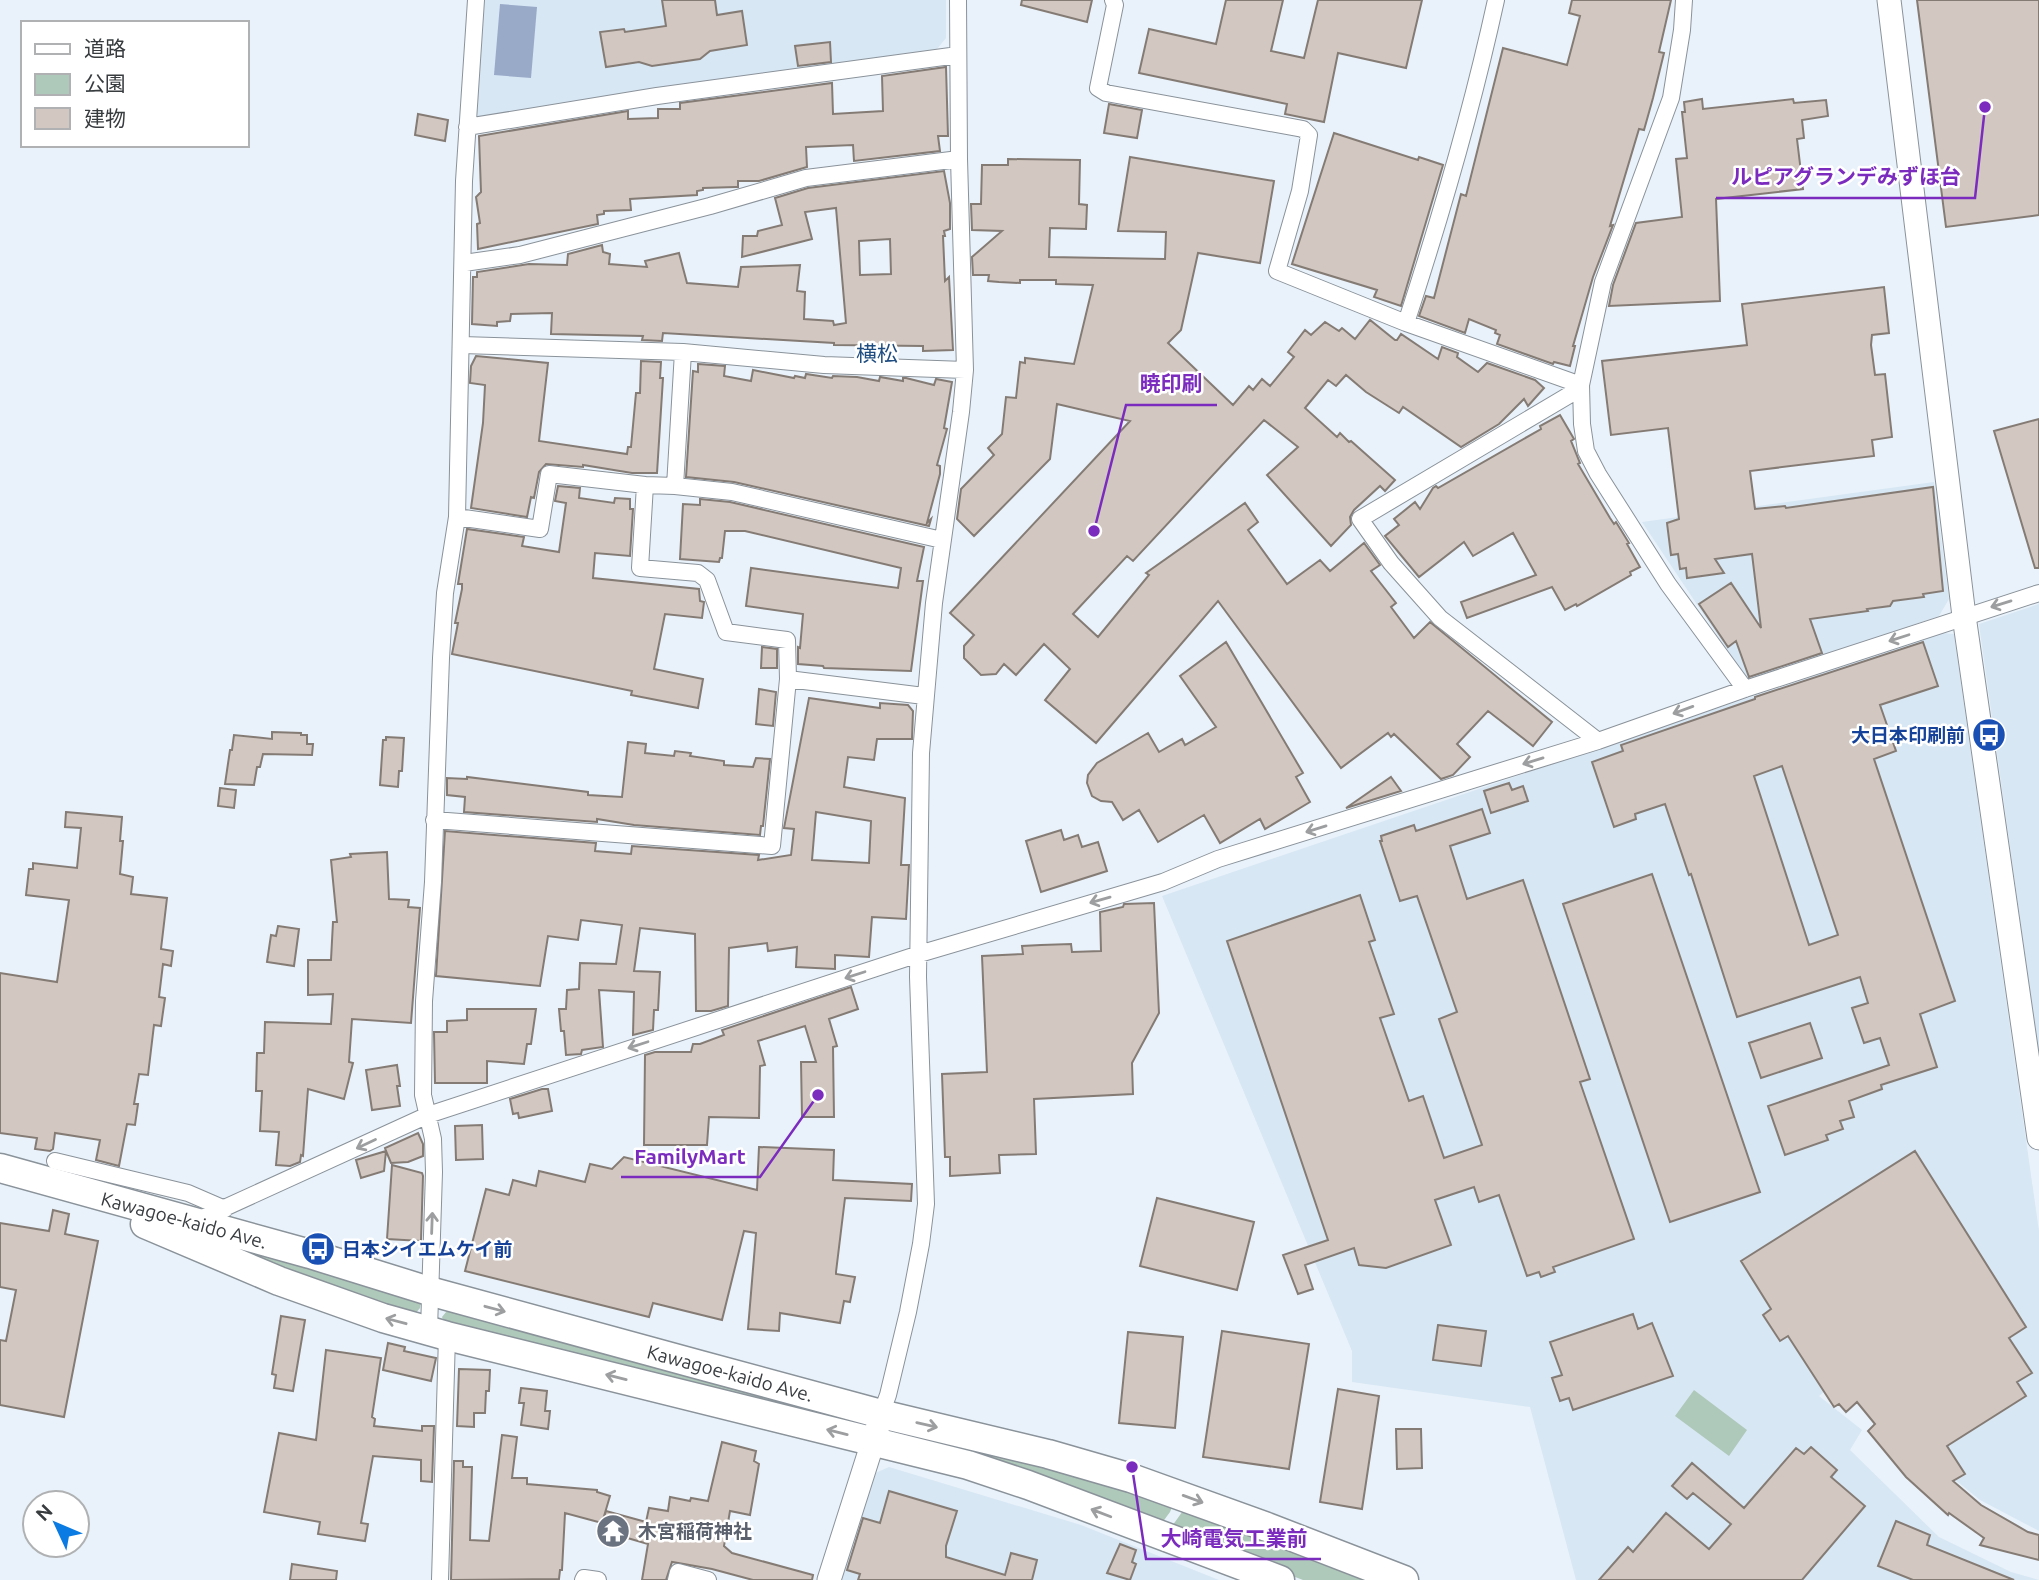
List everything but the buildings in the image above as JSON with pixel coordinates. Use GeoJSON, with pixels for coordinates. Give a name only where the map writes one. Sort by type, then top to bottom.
{"type":"FeatureCollection","features":[{"type":"Feature","properties":{"kind":"highway","name":"Kawagoe-kaido Ave."},"geometry":{"type":"LineString","coordinates":[[0,1168],[52,1172],[194,1222],[877,1428],[968,1465],[1280,1580]]}},
{"type":"Feature","properties":{"kind":"highway","name":"Kawagoe-kaido Ave."},"geometry":{"type":"LineString","coordinates":[[52,1172],[279,1281],[383,1318],[438,1333],[877,1428],[1048,1454],[1131,1478],[1404,1580]]}},
{"type":"Feature","properties":{"kind":"street"},"geometry":{"type":"LineString","coordinates":[[440,1580],[438,1333],[429,1291],[434,1172],[433,1139],[423,1094],[424,1001],[433,882],[444,606],[457,517],[467,127],[476,0]]}},
{"type":"Feature","properties":{"kind":"street"},"geometry":{"type":"LineString","coordinates":[[829,1580],[888,1395],[908,1312],[926,1204],[918,977],[921,753],[942,540],[965,370],[958,0]]}},
{"type":"Feature","properties":{"kind":"street"},"geometry":{"type":"LineString","coordinates":[[1113,0],[1115,5],[1098,88],[1105,93],[1303,129],[1309,135],[1300,191],[1277,271],[1406,323],[1581,387]]}},
{"type":"Feature","properties":{"kind":"street"},"geometry":{"type":"LineString","coordinates":[[1406,323],[1447,198],[1496,0]]}},
{"type":"Feature","properties":{"kind":"street"},"geometry":{"type":"LineString","coordinates":[[1684,0],[1671,98],[1603,282],[1581,387],[1586,451],[1668,584],[1745,689]]}},
{"type":"Feature","properties":{"kind":"street"},"geometry":{"type":"LineString","coordinates":[[1889,0],[1964,616],[2039,1138]]}},
{"type":"Feature","properties":{"kind":"street"},"geometry":{"type":"LineString","coordinates":[[467,127],[657,96],[958,55]]}},
{"type":"Feature","properties":{"kind":"street"},"geometry":{"type":"LineString","coordinates":[[464,263],[520,255],[806,178],[959,159]]}},
{"type":"Feature","properties":{"kind":"street"},"geometry":{"type":"LineString","coordinates":[[462,345],[683,352],[824,365],[965,370]]}},
{"type":"Feature","properties":{"kind":"street"},"geometry":{"type":"LineString","coordinates":[[675,486],[683,352]]}},
{"type":"Feature","properties":{"kind":"street"},"geometry":{"type":"LineString","coordinates":[[1581,387],[1360,519],[1391,563],[1440,618],[1598,741]]}},
{"type":"Feature","properties":{"kind":"street"},"geometry":{"type":"LineString","coordinates":[[457,517],[540,529],[549,474],[732,492],[942,540]]}},
{"type":"Feature","properties":{"kind":"street"},"geometry":{"type":"LineString","coordinates":[[434,820],[772,846],[788,679],[787,640],[726,632],[707,580],[698,573],[640,568],[645,485]]}},
{"type":"Feature","properties":{"kind":"street"},"geometry":{"type":"LineString","coordinates":[[194,1222],[428,1115],[919,954],[1163,882],[1218,859],[1598,741],[1745,689],[2039,593]]}},
{"type":"Feature","properties":{"kind":"street"},"geometry":{"type":"LineString","coordinates":[[788,679],[925,696]]}},
{"type":"Feature","properties":{"kind":"street"},"geometry":{"type":"LineString","coordinates":[[52,1172],[188,1193],[225,1209]]}},
{"type":"Feature","properties":{"kind":"street"},"geometry":{"type":"LineString","coordinates":[[676,1580],[678,1572],[708,1580]]}},
{"type":"Feature","properties":{"kind":"street"},"geometry":{"type":"LineString","coordinates":[[583,1580],[598,1580]]}},
{"type":"Feature","properties":{"kind":"shaded area"},"geometry":{"type":"Polygon","coordinates":[[[482,0],[946,0],[946,38],[937,49],[737,77],[483,120],[473,112],[482,0]]]}},
{"type":"Feature","properties":{"kind":"shaded area"},"geometry":{"type":"Polygon","coordinates":[[[1934,482],[1949,599],[1939,616],[1752,680],[1746,678],[1642,522],[1934,482]]]}},
{"type":"Feature","properties":{"kind":"shaded area"},"geometry":{"type":"Polygon","coordinates":[[[2039,604],[2039,1055],[1979,624],[2039,604]]]}},
{"type":"Feature","properties":{"kind":"shaded area"},"geometry":{"type":"Polygon","coordinates":[[[1941,633],[1954,634],[2039,1231],[2039,1531],[1980,1500],[1938,1466],[1854,1366],[1819,1396],[1862,1430],[1850,1450],[1939,1537],[2011,1572],[2039,1580],[1576,1580],[1530,1407],[1352,1382],[1352,1351],[1162,896],[1941,633]]]}},
{"type":"Feature","properties":{"kind":"shaded area"},"geometry":{"type":"Polygon","coordinates":[[[889,1467],[1081,1525],[1219,1580],[841,1580],[873,1474],[889,1467]]]}},
{"type":"Feature","properties":{"kind":"green space"},"geometry":{"type":"Polygon","coordinates":[[[215,1238],[421,1301],[420,1308],[414,1315],[283,1274],[215,1238]]]}},
{"type":"Feature","properties":{"kind":"green space"},"geometry":{"type":"Polygon","coordinates":[[[451,1306],[861,1423],[859,1428],[445,1324],[442,1317],[451,1306]]]}},
{"type":"Feature","properties":{"kind":"green space"},"geometry":{"type":"Polygon","coordinates":[[[1694,1390],[1747,1430],[1729,1456],[1675,1416],[1694,1390]]]}},
{"type":"Feature","properties":{"kind":"green space"},"geometry":{"type":"Polygon","coordinates":[[[919,1430],[1175,1500],[1159,1527],[917,1438],[919,1430]]]}},
{"type":"Feature","properties":{"kind":"green space"},"geometry":{"type":"Polygon","coordinates":[[[1185,1508],[1382,1580],[1303,1580],[1170,1529],[1185,1508]]]}},
{"type":"Feature","properties":{"kind":"water"},"geometry":{"type":"Polygon","coordinates":[[[500,4],[537,7],[531,78],[494,75],[500,4]]]}},
{"type":"Feature","properties":{"kind":"place","name":"ルピアグランデみずほ台"},"geometry":{"type":"Point","coordinates":[1985,107]}},
{"type":"Feature","properties":{"kind":"place","name":"暁印刷"},"geometry":{"type":"Point","coordinates":[1094,531]}},
{"type":"Feature","properties":{"kind":"place","name":"大日本印刷前"},"geometry":{"type":"Point","coordinates":[1989,735]}},
{"type":"Feature","properties":{"kind":"place","name":"FamilyMart"},"geometry":{"type":"Point","coordinates":[818,1095]}},
{"type":"Feature","properties":{"kind":"place","name":"日本シイエムケイ前"},"geometry":{"type":"Point","coordinates":[318,1249]}},
{"type":"Feature","properties":{"kind":"place","name":"大崎電気工業前"},"geometry":{"type":"Point","coordinates":[1132,1467]}},
{"type":"Feature","properties":{"kind":"place","name":"木宮稲荷神社"},"geometry":{"type":"Point","coordinates":[613,1531]}},
{"type":"Feature","properties":{"kind":"district","name":"横松"},"geometry":{"type":"Point","coordinates":[877,354]}}]}
